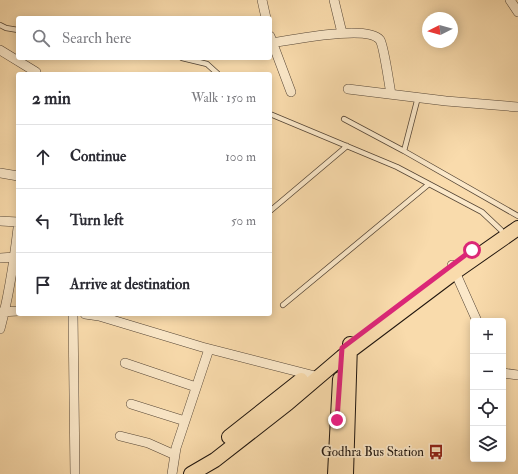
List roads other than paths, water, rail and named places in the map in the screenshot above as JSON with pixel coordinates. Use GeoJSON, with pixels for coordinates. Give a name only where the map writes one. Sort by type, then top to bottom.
{"type":"FeatureCollection","features":[{"type":"Feature","properties":{"kind":"main road"},"geometry":{"type":"LineString","coordinates":[[194,472],[215,460],[346,349],[518,219]]}},
{"type":"Feature","properties":{"kind":"main road"},"geometry":{"type":"LineString","coordinates":[[454,268],[518,228]]}},
{"type":"Feature","properties":{"kind":"main road"},"geometry":{"type":"LineString","coordinates":[[335,474],[346,349]]}},
{"type":"Feature","properties":{"kind":"main road"},"geometry":{"type":"LineString","coordinates":[[346,349],[346,474]]}},
{"type":"Feature","properties":{"kind":"street"},"geometry":{"type":"LineString","coordinates":[[262,0],[266,16]]}},
{"type":"Feature","properties":{"kind":"street"},"geometry":{"type":"LineString","coordinates":[[334,0],[342,34]]}},
{"type":"Feature","properties":{"kind":"street"},"geometry":{"type":"LineString","coordinates":[[510,0],[518,12]]}},
{"type":"Feature","properties":{"kind":"street"},"geometry":{"type":"LineString","coordinates":[[272,40],[359,33],[379,38],[391,94]]}},
{"type":"Feature","properties":{"kind":"street"},"geometry":{"type":"LineString","coordinates":[[272,43],[291,92]]}},
{"type":"Feature","properties":{"kind":"street"},"geometry":{"type":"LineString","coordinates":[[0,50],[16,60]]}},
{"type":"Feature","properties":{"kind":"street"},"geometry":{"type":"LineString","coordinates":[[16,60],[36,72]]}},
{"type":"Feature","properties":{"kind":"street"},"geometry":{"type":"LineString","coordinates":[[348,89],[446,101],[518,107]]}},
{"type":"Feature","properties":{"kind":"street"},"geometry":{"type":"LineString","coordinates":[[0,173],[16,176]]}},
{"type":"Feature","properties":{"kind":"street"},"geometry":{"type":"LineString","coordinates":[[0,221],[16,222]]}},
{"type":"Feature","properties":{"kind":"street"},"geometry":{"type":"LineString","coordinates":[[0,329],[16,242]]}},
{"type":"Feature","properties":{"kind":"street"},"geometry":{"type":"LineString","coordinates":[[0,258],[14,257]]}},
{"type":"Feature","properties":{"kind":"street"},"geometry":{"type":"LineString","coordinates":[[454,268],[476,318]]}},
{"type":"Feature","properties":{"kind":"street"},"geometry":{"type":"LineString","coordinates":[[2,312],[16,311]]}},
{"type":"Feature","properties":{"kind":"street"},"geometry":{"type":"LineString","coordinates":[[73,316],[75,474]]}},
{"type":"Feature","properties":{"kind":"street"},"geometry":{"type":"LineString","coordinates":[[99,316],[209,349],[314,376]]}},
{"type":"Feature","properties":{"kind":"street"},"geometry":{"type":"LineString","coordinates":[[172,474],[174,455],[209,349]]}},
{"type":"Feature","properties":{"kind":"street"},"geometry":{"type":"LineString","coordinates":[[125,363],[196,387]]}},
{"type":"Feature","properties":{"kind":"street"},"geometry":{"type":"LineString","coordinates":[[506,373],[518,375]]}},
{"type":"Feature","properties":{"kind":"street"},"geometry":{"type":"LineString","coordinates":[[131,404],[185,421]]}},
{"type":"Feature","properties":{"kind":"street"},"geometry":{"type":"LineString","coordinates":[[120,436],[148,443],[174,455]]}},
{"type":"Feature","properties":{"kind":"lane"},"geometry":{"type":"LineString","coordinates":[[0,25],[16,30]]}},
{"type":"Feature","properties":{"kind":"lane"},"geometry":{"type":"LineString","coordinates":[[190,60],[207,64],[216,72]]}},
{"type":"Feature","properties":{"kind":"lane"},"geometry":{"type":"LineString","coordinates":[[404,151],[418,97]]}},
{"type":"Feature","properties":{"kind":"lane"},"geometry":{"type":"LineString","coordinates":[[272,115],[397,167],[482,212],[502,230]]}},
{"type":"Feature","properties":{"kind":"lane"},"geometry":{"type":"LineString","coordinates":[[344,119],[404,151],[518,216]]}},
{"type":"Feature","properties":{"kind":"lane"},"geometry":{"type":"LineString","coordinates":[[272,209],[347,146]]}},
{"type":"Feature","properties":{"kind":"lane"},"geometry":{"type":"LineString","coordinates":[[283,305],[429,184]]}},
{"type":"Feature","properties":{"kind":"place","name":"Godhra Bus Station"},"geometry":{"type":"Point","coordinates":[436,452]}}]}
